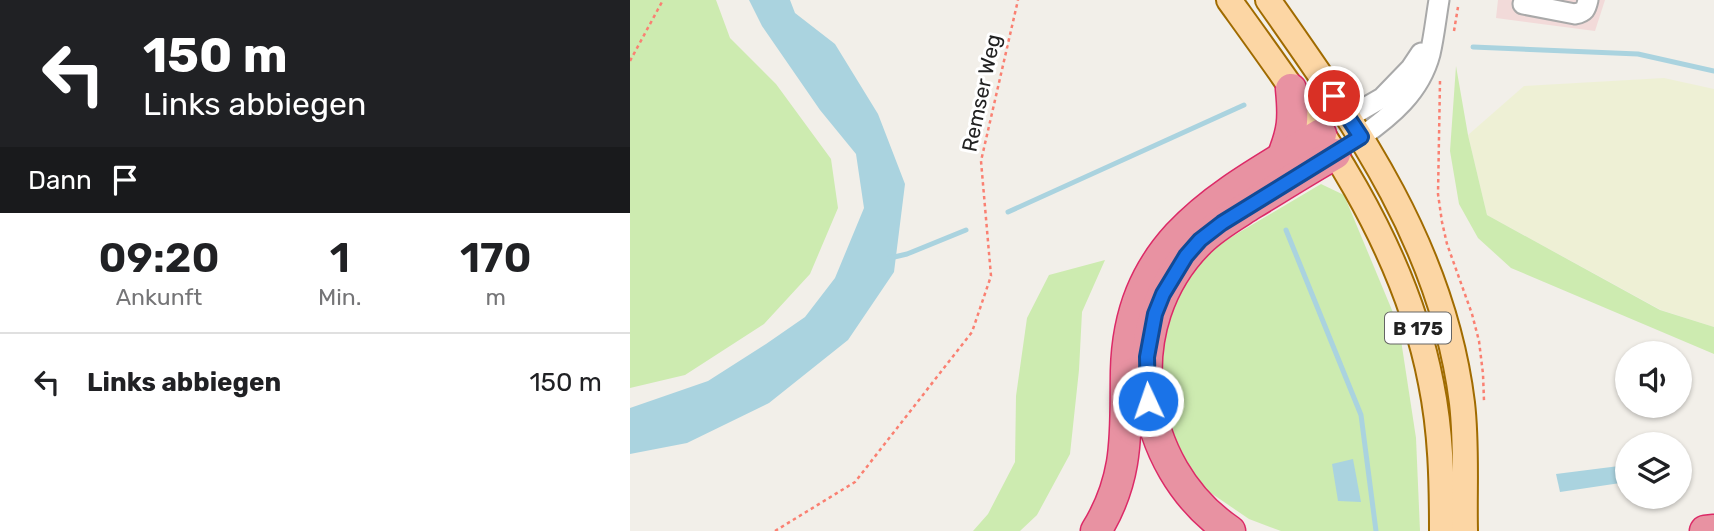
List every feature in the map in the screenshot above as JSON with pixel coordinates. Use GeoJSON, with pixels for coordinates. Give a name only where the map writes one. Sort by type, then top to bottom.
{"type":"FeatureCollection","features":[{"type":"Feature","properties":{"kind":"highway"},"geometry":{"type":"LineString","coordinates":[[1282,158],[1291,135],[1292,89]]}},
{"type":"Feature","properties":{"kind":"highway"},"geometry":{"type":"LineString","coordinates":[[1097,531],[1114,497],[1120,476],[1126,431],[1128,341],[1135,311],[1150,274],[1161,256],[1203,210],[1282,158],[1328,144]]}},
{"type":"Feature","properties":{"kind":"highway"},"geometry":{"type":"LineString","coordinates":[[1230,531],[1187,491],[1160,443],[1148,401],[1146,379],[1155,314],[1174,274],[1200,240],[1328,144]]}},
{"type":"Feature","properties":{"kind":"highway"},"geometry":{"type":"LineString","coordinates":[[1705,531],[1714,530]]}},
{"type":"Feature","properties":{"kind":"main road","name":"B 175"},"geometry":{"type":"LineString","coordinates":[[1229,0],[1328,144],[1379,230],[1402,282],[1429,370],[1441,464],[1453,524]]}},
{"type":"Feature","properties":{"kind":"main road","name":"B 175"},"geometry":{"type":"LineString","coordinates":[[1268,0],[1379,166],[1423,255],[1437,293],[1462,404],[1453,524]]}},
{"type":"Feature","properties":{"kind":"main road"},"geometry":{"type":"LineString","coordinates":[[1328,144],[1355,127]]}},
{"type":"Feature","properties":{"kind":"street"},"geometry":{"type":"LineString","coordinates":[[1355,127],[1411,68],[1433,30],[1439,0]]}},
{"type":"Feature","properties":{"kind":"street"},"geometry":{"type":"LineString","coordinates":[[1523,4],[1575,14],[1586,9],[1588,0]]}},
{"type":"Feature","properties":{"kind":"path"},"geometry":{"type":"LineString","coordinates":[[630,61],[663,0]]}},
{"type":"Feature","properties":{"kind":"path","name":"Remser Weg"},"geometry":{"type":"LineString","coordinates":[[775,531],[855,482],[971,332],[991,276],[981,162],[1018,0]]}},
{"type":"Feature","properties":{"kind":"path"},"geometry":{"type":"LineString","coordinates":[[1453,33],[1457,22],[1458,0]]}},
{"type":"Feature","properties":{"kind":"path"},"geometry":{"type":"LineString","coordinates":[[1440,75],[1438,194],[1441,222],[1479,341],[1484,408]]}},
{"type":"Feature","properties":{"kind":"shaded area"},"geometry":{"type":"Polygon","coordinates":[[[1498,0],[1605,0],[1595,31],[1496,18],[1498,0]]]}},
{"type":"Feature","properties":{"kind":"green space"},"geometry":{"type":"Polygon","coordinates":[[[630,0],[716,0],[730,38],[776,84],[831,159],[838,208],[810,274],[764,324],[685,375],[630,388],[630,0]]]}},
{"type":"Feature","properties":{"kind":"green space"},"geometry":{"type":"Polygon","coordinates":[[[1456,66],[1468,135],[1487,215],[1660,310],[1714,327],[1714,354],[1692,345],[1692,341],[1683,341],[1511,268],[1478,238],[1459,204],[1450,151],[1456,66]]]}},
{"type":"Feature","properties":{"kind":"green space"},"geometry":{"type":"Polygon","coordinates":[[[1664,78],[1714,89],[1714,327],[1661,310],[1487,215],[1468,135],[1524,86],[1664,78]]]}},
{"type":"Feature","properties":{"kind":"green space"},"geometry":{"type":"Polygon","coordinates":[[[1321,184],[1344,195],[1399,327],[1416,438],[1420,531],[1281,531],[1249,519],[1202,487],[1170,437],[1159,363],[1169,304],[1201,255],[1321,184]]]}},
{"type":"Feature","properties":{"kind":"green space"},"geometry":{"type":"Polygon","coordinates":[[[1105,260],[1082,312],[1070,454],[1037,515],[1020,531],[973,531],[988,514],[1015,462],[1016,396],[1027,318],[1049,275],[1105,260]]]}},
{"type":"Feature","properties":{"kind":"water"},"geometry":{"type":"Polygon","coordinates":[[[749,0],[790,0],[795,13],[835,44],[878,114],[905,184],[894,272],[848,340],[769,403],[687,443],[630,454],[630,408],[708,381],[805,317],[835,278],[864,208],[856,154],[820,110],[762,26],[749,0]]]}},
{"type":"Feature","properties":{"kind":"water"},"geometry":{"type":"Polygon","coordinates":[[[1353,459],[1361,502],[1338,501],[1332,464],[1353,459]]]}},
{"type":"Feature","properties":{"kind":"water"},"geometry":{"type":"Polygon","coordinates":[[[1615,467],[1615,484],[1560,492],[1556,474],[1615,467]]]}},
{"type":"Feature","properties":{"kind":"waterway"},"geometry":{"type":"LineString","coordinates":[[1473,47],[1638,54],[1714,71]]}},
{"type":"Feature","properties":{"kind":"waterway"},"geometry":{"type":"LineString","coordinates":[[1008,212],[1244,105]]}},
{"type":"Feature","properties":{"kind":"waterway"},"geometry":{"type":"LineString","coordinates":[[890,258],[907,254],[966,230]]}},
{"type":"Feature","properties":{"kind":"waterway"},"geometry":{"type":"LineString","coordinates":[[1286,230],[1361,415],[1376,531]]}},
{"type":"Feature","properties":{"kind":"route"},"geometry":{"type":"LineString","coordinates":[[1148,401],[1147,357],[1155,314],[1163,294],[1186,256],[1200,240],[1222,223],[1361,137],[1334,96]]}}]}
